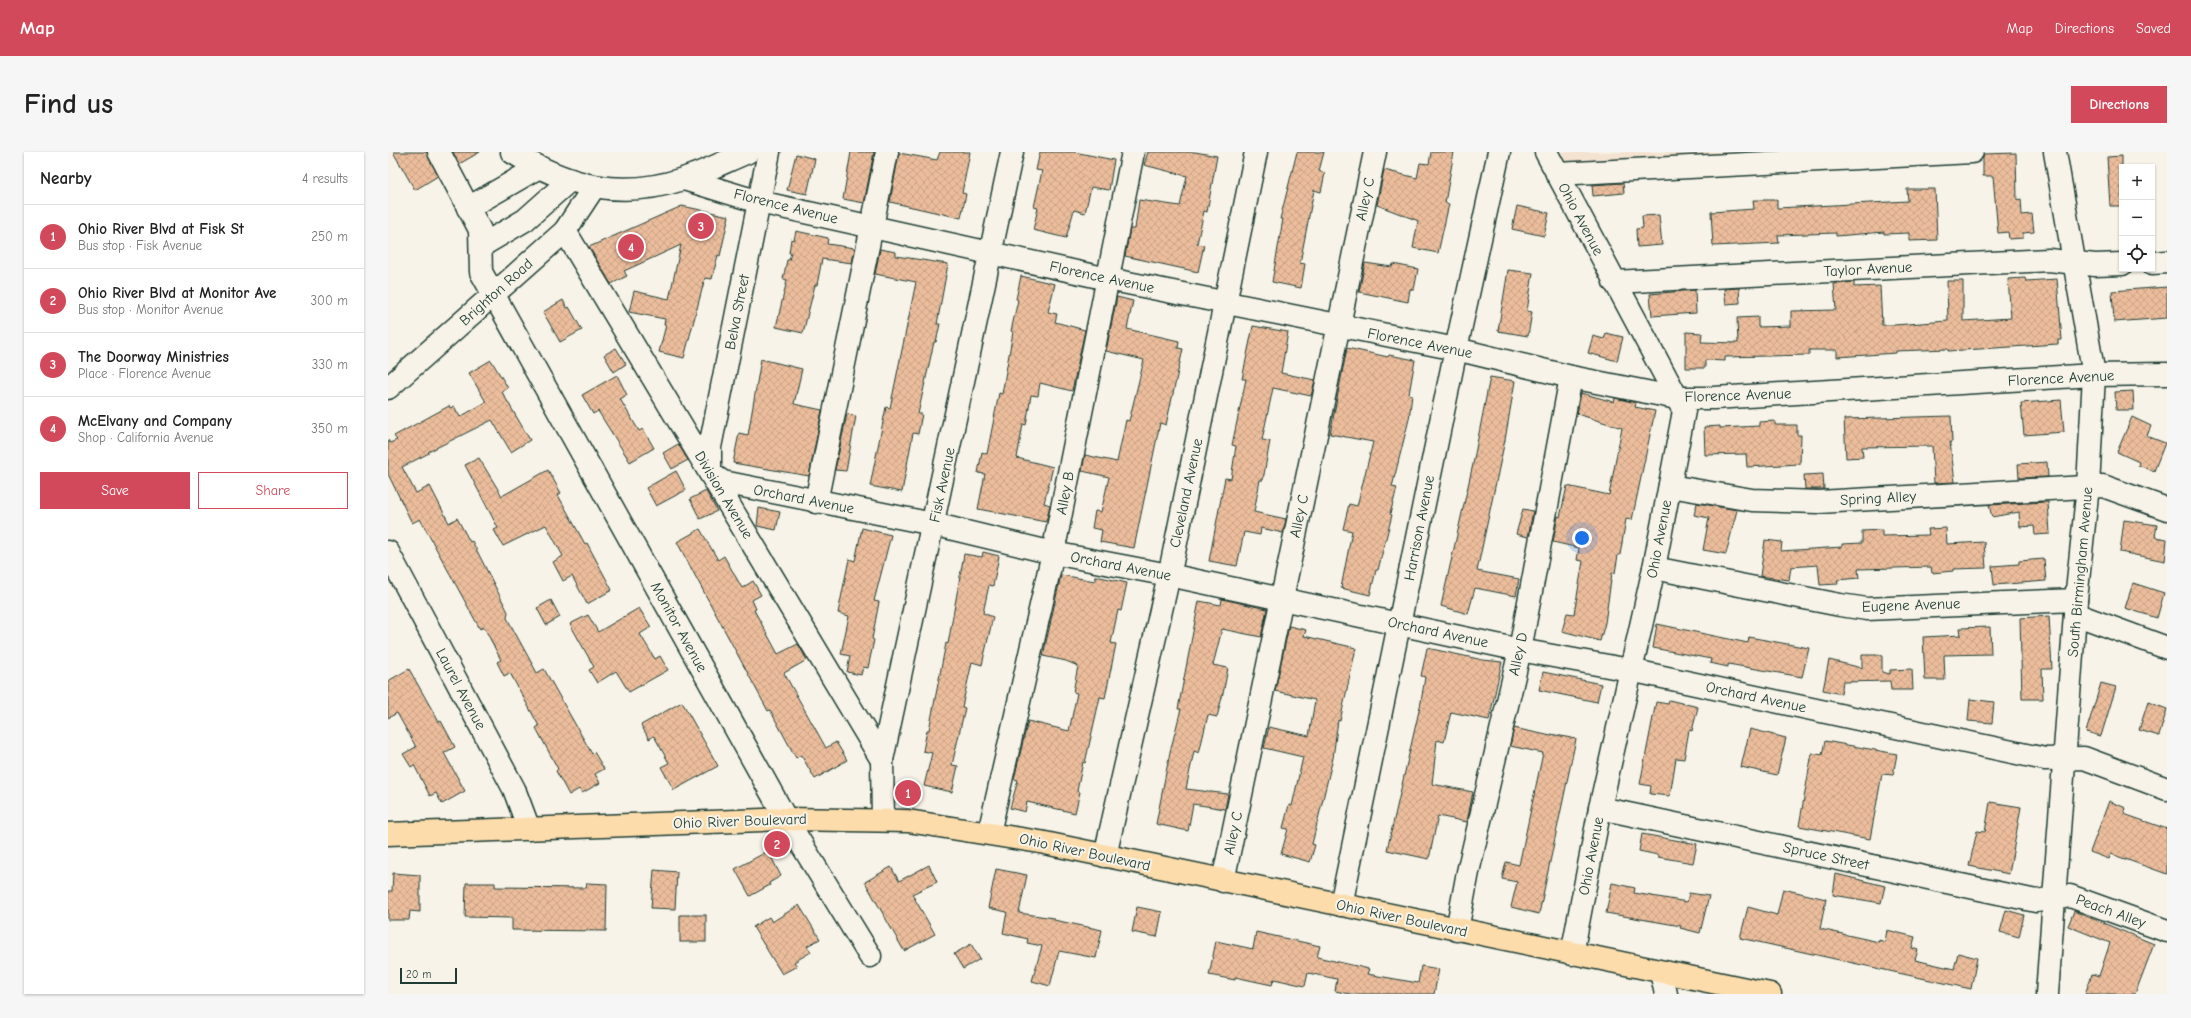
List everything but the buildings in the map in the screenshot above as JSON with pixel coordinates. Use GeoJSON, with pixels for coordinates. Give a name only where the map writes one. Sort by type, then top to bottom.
{"type":"FeatureCollection","features":[{"type":"Feature","properties":{"kind":"highway","name":"Ohio River Boulevard"},"geometry":{"type":"LineString","coordinates":[[388,834],[786,819],[883,819],[989,833],[1770,994]]}},
{"type":"Feature","properties":{"kind":"street","name":"Monitor Avenue"},"geometry":{"type":"LineString","coordinates":[[439,152],[480,230],[481,272],[786,819],[870,956]]}},
{"type":"Feature","properties":{"kind":"street"},"geometry":{"type":"LineString","coordinates":[[512,152],[556,176],[594,187],[621,191],[662,185],[684,179],[736,154]]}},
{"type":"Feature","properties":{"kind":"street","name":"Belva Street"},"geometry":{"type":"LineString","coordinates":[[710,473],[710,447],[769,152]]}},
{"type":"Feature","properties":{"kind":"street"},"geometry":{"type":"LineString","coordinates":[[816,502],[887,152]]}},
{"type":"Feature","properties":{"kind":"street","name":"Fisk Avenue"},"geometry":{"type":"LineString","coordinates":[[883,819],[882,760],[992,253],[1012,152]]}},
{"type":"Feature","properties":{"kind":"street","name":"Alley B"},"geometry":{"type":"LineString","coordinates":[[989,833],[1053,553],[1133,152]]}},
{"type":"Feature","properties":{"kind":"street","name":"Cleveland Avenue"},"geometry":{"type":"LineString","coordinates":[[1105,856],[1169,575],[1256,152]]}},
{"type":"Feature","properties":{"kind":"street","name":"Alley C"},"geometry":{"type":"LineString","coordinates":[[1223,881],[1375,152]]}},
{"type":"Feature","properties":{"kind":"street","name":"Harrison Avenue"},"geometry":{"type":"LineString","coordinates":[[1341,905],[1456,349],[1499,152]]}},
{"type":"Feature","properties":{"kind":"street","name":"Ohio Avenue"},"geometry":{"type":"LineString","coordinates":[[1546,152],[1684,411],[1654,568],[1600,808],[1572,954]]}},
{"type":"Feature","properties":{"kind":"street"},"geometry":{"type":"LineString","coordinates":[[1558,174],[1972,152]]}},
{"type":"Feature","properties":{"kind":"street","name":"South Birmingham Avenue"},"geometry":{"type":"LineString","coordinates":[[2047,994],[2076,607],[2088,486],[2094,375],[2055,152]]}},
{"type":"Feature","properties":{"kind":"street"},"geometry":{"type":"LineString","coordinates":[[468,208],[539,167]]}},
{"type":"Feature","properties":{"kind":"street","name":"Florence Avenue"},"geometry":{"type":"LineString","coordinates":[[684,179],[759,202],[871,227],[1339,327],[1456,349],[1571,377],[1678,398],[1714,398],[2094,375],[2167,374]]}},
{"type":"Feature","properties":{"kind":"street"},"geometry":{"type":"LineString","coordinates":[[480,246],[526,220],[570,180]]}},
{"type":"Feature","properties":{"kind":"street","name":"Brighton Road"},"geometry":{"type":"LineString","coordinates":[[389,384],[565,231],[594,187]]}},
{"type":"Feature","properties":{"kind":"street","name":"Division Avenue"},"geometry":{"type":"LineString","coordinates":[[565,231],[882,760]]}},
{"type":"Feature","properties":{"kind":"street","name":"Taylor Avenue"},"geometry":{"type":"LineString","coordinates":[[1614,282],[2049,260],[2095,265],[2119,264]]}},
{"type":"Feature","properties":{"kind":"street"},"geometry":{"type":"LineString","coordinates":[[2155,263],[2167,262]]}},
{"type":"Feature","properties":{"kind":"street","name":"Alley D"},"geometry":{"type":"LineString","coordinates":[[1457,930],[1468,872],[1520,650],[1571,377]]}},
{"type":"Feature","properties":{"kind":"street","name":"Orchard Avenue"},"geometry":{"type":"LineString","coordinates":[[710,473],[723,482],[816,502],[934,524],[1053,553],[1169,575],[1520,650],[1630,670],[2045,759],[2084,758],[2167,789]]}},
{"type":"Feature","properties":{"kind":"street","name":"Spring Alley"},"geometry":{"type":"LineString","coordinates":[[1670,486],[1752,500],[1819,502],[2103,486],[2167,509]]}},
{"type":"Feature","properties":{"kind":"street","name":"Laurel Avenue"},"geometry":{"type":"LineString","coordinates":[[388,552],[514,789],[529,829]]}},
{"type":"Feature","properties":{"kind":"street","name":"Eugene Avenue"},"geometry":{"type":"LineString","coordinates":[[1654,568],[1840,605],[1867,608],[2076,607]]}},
{"type":"Feature","properties":{"kind":"street"},"geometry":{"type":"LineString","coordinates":[[2076,607],[2167,648]]}},
{"type":"Feature","properties":{"kind":"street","name":"Spruce Street"},"geometry":{"type":"LineString","coordinates":[[1600,808],[2036,900],[2053,898]]}},
{"type":"Feature","properties":{"kind":"street","name":"Peach Alley"},"geometry":{"type":"LineString","coordinates":[[2053,898],[2070,896],[2167,931]]}},
{"type":"Feature","properties":{"kind":"street"},"geometry":{"type":"LineString","coordinates":[[1661,972],[1666,994]]}},
{"type":"Feature","properties":{"kind":"shaded area"},"geometry":{"type":"Polygon","coordinates":[[[1546,152],[1972,152],[1557,174],[1546,152]]]}},
{"type":"Feature","properties":{"kind":"place","name":"The Doorway Ministries"},"geometry":{"type":"Point","coordinates":[701,226]}},
{"type":"Feature","properties":{"kind":"place","name":"McElvany and Company"},"geometry":{"type":"Point","coordinates":[631,247]}},
{"type":"Feature","properties":{"kind":"place","name":"Ohio River Blvd at Fisk St"},"geometry":{"type":"Point","coordinates":[908,793]}},
{"type":"Feature","properties":{"kind":"place","name":"Ohio River Blvd at Monitor Ave"},"geometry":{"type":"Point","coordinates":[777,844]}}]}
